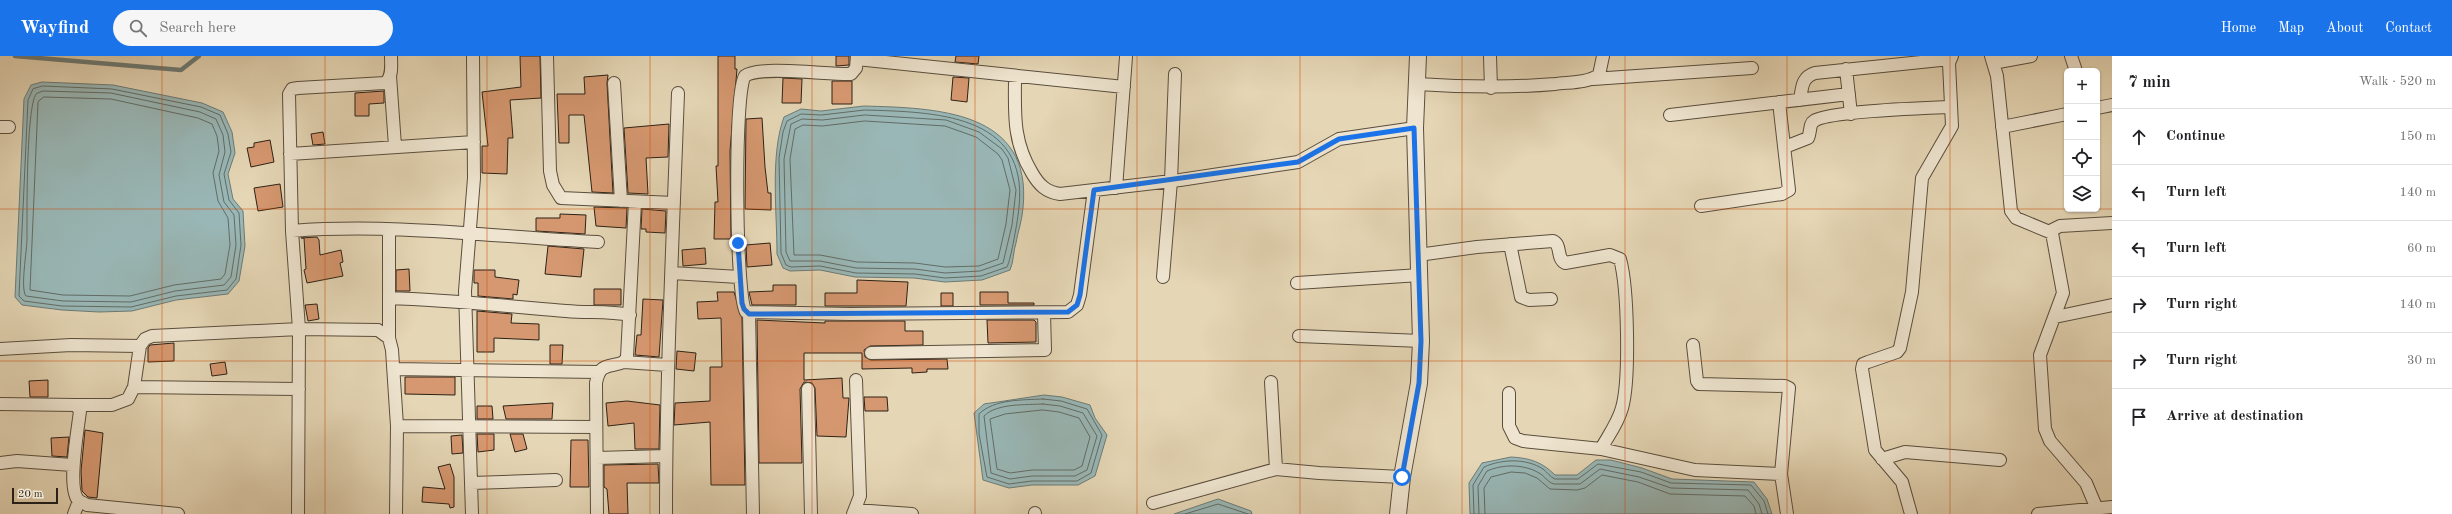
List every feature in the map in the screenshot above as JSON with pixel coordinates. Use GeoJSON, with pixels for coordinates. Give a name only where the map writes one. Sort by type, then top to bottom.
{"type":"FeatureCollection","features":[{"type":"Feature","properties":{"kind":"street"},"geometry":{"type":"LineString","coordinates":[[391,56],[390,76],[395,146]]}},
{"type":"Feature","properties":{"kind":"street"},"geometry":{"type":"LineString","coordinates":[[472,514],[466,301],[469,233],[474,178],[473,56]]}},
{"type":"Feature","properties":{"kind":"street"},"geometry":{"type":"LineString","coordinates":[[547,56],[550,171],[556,192],[561,198],[674,203]]}},
{"type":"Feature","properties":{"kind":"street"},"geometry":{"type":"LineString","coordinates":[[1398,514],[1402,477],[1419,383],[1421,341],[1414,128],[1418,56]]}},
{"type":"Feature","properties":{"kind":"street"},"geometry":{"type":"LineString","coordinates":[[1490,56],[1491,88]]}},
{"type":"Feature","properties":{"kind":"street"},"geometry":{"type":"LineString","coordinates":[[1593,79],[1602,69],[1603,56]]}},
{"type":"Feature","properties":{"kind":"street"},"geometry":{"type":"LineString","coordinates":[[2031,56],[1992,59],[2013,215],[2016,218],[2050,231],[2054,236],[2063,293],[2040,360],[2045,429],[2050,441],[2086,483],[2097,509]]}},
{"type":"Feature","properties":{"kind":"street"},"geometry":{"type":"LineString","coordinates":[[2071,56],[2075,68]]}},
{"type":"Feature","properties":{"kind":"street"},"geometry":{"type":"LineString","coordinates":[[1116,188],[1126,57]]}},
{"type":"Feature","properties":{"kind":"street"},"geometry":{"type":"LineString","coordinates":[[1800,100],[1803,83],[1811,74],[1951,57],[1950,132],[1925,171],[1920,186],[1912,292],[1900,348],[1897,352],[1863,364],[1862,369],[1875,450],[1902,482],[1911,514]]}},
{"type":"Feature","properties":{"kind":"street"},"geometry":{"type":"LineString","coordinates":[[753,514],[749,314],[744,309],[740,277],[738,116],[741,80],[753,72],[769,71],[851,74],[856,68],[857,58],[1124,87]]}},
{"type":"Feature","properties":{"kind":"street"},"geometry":{"type":"LineString","coordinates":[[1417,84],[1491,88],[1752,68]]}},
{"type":"Feature","properties":{"kind":"street"},"geometry":{"type":"LineString","coordinates":[[1846,69],[1851,114]]}},
{"type":"Feature","properties":{"kind":"street"},"geometry":{"type":"LineString","coordinates":[[1162,277],[1171,181],[1175,74]]}},
{"type":"Feature","properties":{"kind":"street"},"geometry":{"type":"LineString","coordinates":[[298,514],[299,329],[292,231],[288,100],[292,89],[385,83],[390,76]]}},
{"type":"Feature","properties":{"kind":"street"},"geometry":{"type":"LineString","coordinates":[[1015,76],[1016,138],[1021,152],[1038,184],[1049,192],[1060,194],[1171,181],[1298,162],[1339,139],[1414,128]]}},
{"type":"Feature","properties":{"kind":"street"},"geometry":{"type":"LineString","coordinates":[[614,83],[621,201]]}},
{"type":"Feature","properties":{"kind":"street"},"geometry":{"type":"LineString","coordinates":[[666,514],[667,365],[672,273],[678,93]]}},
{"type":"Feature","properties":{"kind":"street"},"geometry":{"type":"LineString","coordinates":[[1670,115],[1849,94]]}},
{"type":"Feature","properties":{"kind":"street"},"geometry":{"type":"LineString","coordinates":[[1701,206],[1786,193],[1789,187],[1779,102]]}},
{"type":"Feature","properties":{"kind":"street"},"geometry":{"type":"LineString","coordinates":[[2100,108],[2112,106]]}},
{"type":"Feature","properties":{"kind":"street"},"geometry":{"type":"LineString","coordinates":[[1785,147],[1808,138],[1813,121],[1851,114],[1951,107]]}},
{"type":"Feature","properties":{"kind":"street"},"geometry":{"type":"LineString","coordinates":[[2002,127],[2064,115]]}},
{"type":"Feature","properties":{"kind":"street"},"geometry":{"type":"LineString","coordinates":[[290,154],[474,142]]}},
{"type":"Feature","properties":{"kind":"street"},"geometry":{"type":"LineString","coordinates":[[749,314],[1068,312],[1077,305],[1094,190]]}},
{"type":"Feature","properties":{"kind":"street"},"geometry":{"type":"LineString","coordinates":[[624,362],[627,357],[636,202]]}},
{"type":"Feature","properties":{"kind":"street"},"geometry":{"type":"LineString","coordinates":[[2050,231],[2060,226],[2112,222]]}},
{"type":"Feature","properties":{"kind":"street"},"geometry":{"type":"LineString","coordinates":[[292,231],[389,230],[469,233],[527,239],[598,242]]}},
{"type":"Feature","properties":{"kind":"street"},"geometry":{"type":"LineString","coordinates":[[389,230],[389,338],[394,369],[397,426],[396,514]]}},
{"type":"Feature","properties":{"kind":"street"},"geometry":{"type":"LineString","coordinates":[[1418,255],[1510,244],[1553,241],[1558,246],[1560,258],[1565,263],[1610,255],[1620,259],[1625,306],[1626,392],[1618,419],[1601,449]]}},
{"type":"Feature","properties":{"kind":"street"},"geometry":{"type":"LineString","coordinates":[[1510,244],[1521,297],[1529,300],[1551,299]]}},
{"type":"Feature","properties":{"kind":"street"},"geometry":{"type":"LineString","coordinates":[[672,273],[740,277]]}},
{"type":"Feature","properties":{"kind":"street"},"geometry":{"type":"LineString","coordinates":[[1297,283],[1420,275]]}},
{"type":"Feature","properties":{"kind":"street"},"geometry":{"type":"LineString","coordinates":[[389,298],[466,301],[568,311],[609,311],[630,315]]}},
{"type":"Feature","properties":{"kind":"street"},"geometry":{"type":"LineString","coordinates":[[2055,317],[2112,305]]}},
{"type":"Feature","properties":{"kind":"street"},"geometry":{"type":"LineString","coordinates":[[871,353],[1045,350],[1044,313]]}},
{"type":"Feature","properties":{"kind":"street"},"geometry":{"type":"LineString","coordinates":[[0,404],[76,405],[122,403],[128,398],[134,387],[140,346],[146,339],[152,336],[299,329],[378,330],[389,338]]}},
{"type":"Feature","properties":{"kind":"street"},"geometry":{"type":"LineString","coordinates":[[1299,336],[1421,341]]}},
{"type":"Feature","properties":{"kind":"street"},"geometry":{"type":"LineString","coordinates":[[0,349],[71,345],[140,346]]}},
{"type":"Feature","properties":{"kind":"street"},"geometry":{"type":"LineString","coordinates":[[1693,345],[1697,381],[1699,384],[1784,386],[1789,388],[1781,474],[1787,514]]}},
{"type":"Feature","properties":{"kind":"street"},"geometry":{"type":"LineString","coordinates":[[394,369],[598,372],[607,366],[624,362],[667,365]]}},
{"type":"Feature","properties":{"kind":"street"},"geometry":{"type":"LineString","coordinates":[[597,514],[596,383],[598,372]]}},
{"type":"Feature","properties":{"kind":"street"},"geometry":{"type":"LineString","coordinates":[[856,380],[860,496],[854,512],[912,514]]}},
{"type":"Feature","properties":{"kind":"street"},"geometry":{"type":"LineString","coordinates":[[1271,382],[1276,469]]}},
{"type":"Feature","properties":{"kind":"street"},"geometry":{"type":"LineString","coordinates":[[134,387],[298,389]]}},
{"type":"Feature","properties":{"kind":"street"},"geometry":{"type":"LineString","coordinates":[[808,389],[811,514]]}},
{"type":"Feature","properties":{"kind":"street"},"geometry":{"type":"LineString","coordinates":[[1509,393],[1509,426],[1515,438],[1523,441],[1601,449],[1695,470],[1781,474]]}},
{"type":"Feature","properties":{"kind":"street"},"geometry":{"type":"LineString","coordinates":[[76,405],[80,411],[72,465],[75,493],[79,501],[87,505],[178,514]]}},
{"type":"Feature","properties":{"kind":"street"},"geometry":{"type":"LineString","coordinates":[[397,426],[470,428],[596,427]]}},
{"type":"Feature","properties":{"kind":"street"},"geometry":{"type":"LineString","coordinates":[[1882,459],[1905,452],[2000,460]]}},
{"type":"Feature","properties":{"kind":"street"},"geometry":{"type":"LineString","coordinates":[[597,458],[666,456]]}},
{"type":"Feature","properties":{"kind":"street"},"geometry":{"type":"LineString","coordinates":[[0,463],[17,461],[72,465]]}},
{"type":"Feature","properties":{"kind":"street"},"geometry":{"type":"LineString","coordinates":[[1153,503],[1276,469],[1319,473],[1402,477]]}},
{"type":"Feature","properties":{"kind":"street"},"geometry":{"type":"LineString","coordinates":[[472,483],[556,480]]}},
{"type":"Feature","properties":{"kind":"street"},"geometry":{"type":"LineString","coordinates":[[74,514],[79,501]]}},
{"type":"Feature","properties":{"kind":"street"},"geometry":{"type":"LineString","coordinates":[[2038,514],[2080,512],[2112,507]]}},
{"type":"Feature","properties":{"kind":"water"},"geometry":{"type":"Polygon","coordinates":[[[42,82],[113,85],[202,103],[223,112],[232,132],[235,153],[228,174],[233,199],[243,211],[245,246],[239,281],[228,294],[176,300],[132,311],[99,312],[62,310],[22,305],[15,297],[24,99],[31,85],[42,82]]]}},
{"type":"Feature","properties":{"kind":"water"},"geometry":{"type":"Polygon","coordinates":[[[864,106],[921,109],[949,113],[974,121],[996,133],[1012,151],[1022,176],[1022,217],[1010,270],[982,280],[945,282],[914,278],[855,277],[820,270],[790,271],[783,268],[777,254],[775,184],[777,149],[784,117],[801,109],[821,111],[864,106]]]}},
{"type":"Feature","properties":{"kind":"water"},"geometry":{"type":"Polygon","coordinates":[[[1044,395],[1062,397],[1090,405],[1095,418],[1107,435],[1095,476],[1078,485],[1032,485],[1009,488],[983,480],[974,413],[984,404],[1044,395]]]}},
{"type":"Feature","properties":{"kind":"water"},"geometry":{"type":"Polygon","coordinates":[[[1511,457],[1524,458],[1540,464],[1555,475],[1577,475],[1596,460],[1611,460],[1642,468],[1672,479],[1754,482],[1767,499],[1772,514],[1470,514],[1469,483],[1482,463],[1511,457]]]}},
{"type":"Feature","properties":{"kind":"water"},"geometry":{"type":"Polygon","coordinates":[[[1218,499],[1251,511],[1252,514],[1174,514],[1218,499]]]}},
{"type":"Feature","properties":{"kind":"building"},"geometry":{"type":"Polygon","coordinates":[[[520,56],[540,56],[541,98],[510,100],[513,138],[508,138],[507,174],[482,173],[482,146],[488,146],[482,92],[521,87],[520,56]]]}},
{"type":"Feature","properties":{"kind":"building"},"geometry":{"type":"Polygon","coordinates":[[[718,56],[735,56],[735,69],[737,69],[730,151],[731,239],[714,239],[715,202],[718,202],[716,166],[718,166],[718,56]]]}},
{"type":"Feature","properties":{"kind":"building"},"geometry":{"type":"Polygon","coordinates":[[[836,56],[849,56],[849,65],[836,66],[836,56]]]}},
{"type":"Feature","properties":{"kind":"building"},"geometry":{"type":"Polygon","coordinates":[[[956,56],[979,56],[978,64],[955,62],[956,56]]]}},
{"type":"Feature","properties":{"kind":"building"},"geometry":{"type":"Polygon","coordinates":[[[608,75],[607,83],[613,193],[592,192],[584,115],[569,115],[569,143],[559,143],[557,94],[585,94],[584,77],[608,75]]]}},
{"type":"Feature","properties":{"kind":"building"},"geometry":{"type":"Polygon","coordinates":[[[953,77],[969,78],[967,102],[951,100],[953,77]]]}},
{"type":"Feature","properties":{"kind":"building"},"geometry":{"type":"Polygon","coordinates":[[[783,78],[802,79],[801,103],[782,103],[783,78]]]}},
{"type":"Feature","properties":{"kind":"building"},"geometry":{"type":"Polygon","coordinates":[[[832,81],[852,81],[852,104],[832,104],[832,81]]]}},
{"type":"Feature","properties":{"kind":"building"},"geometry":{"type":"Polygon","coordinates":[[[384,91],[384,103],[369,104],[369,116],[355,116],[355,93],[384,91]]]}},
{"type":"Feature","properties":{"kind":"building"},"geometry":{"type":"Polygon","coordinates":[[[762,118],[765,167],[768,193],[771,193],[771,210],[745,209],[746,119],[762,118]]]}},
{"type":"Feature","properties":{"kind":"building"},"geometry":{"type":"Polygon","coordinates":[[[669,124],[668,157],[646,158],[648,194],[628,193],[624,128],[669,124]]]}},
{"type":"Feature","properties":{"kind":"building"},"geometry":{"type":"Polygon","coordinates":[[[323,132],[325,144],[313,145],[311,134],[323,132]]]}},
{"type":"Feature","properties":{"kind":"building"},"geometry":{"type":"Polygon","coordinates":[[[270,140],[274,162],[251,167],[247,148],[254,147],[254,143],[270,140]]]}},
{"type":"Feature","properties":{"kind":"building"},"geometry":{"type":"Polygon","coordinates":[[[280,184],[283,207],[258,211],[254,188],[280,184]]]}},
{"type":"Feature","properties":{"kind":"building"},"geometry":{"type":"Polygon","coordinates":[[[594,207],[627,208],[626,228],[596,226],[594,207]]]}},
{"type":"Feature","properties":{"kind":"building"},"geometry":{"type":"Polygon","coordinates":[[[642,209],[666,211],[665,233],[646,232],[646,229],[641,229],[642,209]]]}},
{"type":"Feature","properties":{"kind":"building"},"geometry":{"type":"Polygon","coordinates":[[[560,214],[586,215],[585,234],[536,231],[536,218],[560,218],[560,214]]]}},
{"type":"Feature","properties":{"kind":"building"},"geometry":{"type":"Polygon","coordinates":[[[317,237],[319,240],[320,255],[341,250],[343,262],[340,263],[343,276],[307,283],[304,270],[306,269],[304,238],[301,238],[317,237]]]}},
{"type":"Feature","properties":{"kind":"building"},"geometry":{"type":"Polygon","coordinates":[[[770,243],[772,265],[747,267],[746,245],[770,243]]]}},
{"type":"Feature","properties":{"kind":"building"},"geometry":{"type":"Polygon","coordinates":[[[548,246],[584,249],[581,277],[545,274],[548,246]]]}},
{"type":"Feature","properties":{"kind":"building"},"geometry":{"type":"Polygon","coordinates":[[[705,248],[706,264],[683,266],[682,250],[705,248]]]}},
{"type":"Feature","properties":{"kind":"building"},"geometry":{"type":"Polygon","coordinates":[[[409,269],[410,291],[396,291],[396,270],[409,269]]]}},
{"type":"Feature","properties":{"kind":"building"},"geometry":{"type":"Polygon","coordinates":[[[474,270],[495,270],[495,277],[519,280],[517,295],[513,294],[513,299],[478,296],[478,283],[474,283],[474,270]]]}},
{"type":"Feature","properties":{"kind":"building"},"geometry":{"type":"Polygon","coordinates":[[[857,280],[908,282],[906,306],[825,306],[825,293],[857,293],[857,280]]]}},
{"type":"Feature","properties":{"kind":"building"},"geometry":{"type":"Polygon","coordinates":[[[773,285],[796,285],[796,305],[752,305],[749,292],[773,291],[773,285]]]}},
{"type":"Feature","properties":{"kind":"building"},"geometry":{"type":"Polygon","coordinates":[[[594,289],[621,289],[621,305],[594,305],[594,289]]]}},
{"type":"Feature","properties":{"kind":"building"},"geometry":{"type":"Polygon","coordinates":[[[717,292],[734,292],[742,318],[745,485],[711,485],[710,422],[674,425],[675,403],[710,401],[710,367],[722,367],[721,318],[698,319],[697,302],[718,301],[717,292]]]}},
{"type":"Feature","properties":{"kind":"building"},"geometry":{"type":"Polygon","coordinates":[[[980,292],[1008,292],[1008,303],[1034,303],[1034,305],[980,305],[980,292]]]}},
{"type":"Feature","properties":{"kind":"building"},"geometry":{"type":"Polygon","coordinates":[[[941,293],[953,293],[953,306],[941,306],[941,293]]]}},
{"type":"Feature","properties":{"kind":"building"},"geometry":{"type":"Polygon","coordinates":[[[643,299],[663,300],[659,357],[635,355],[637,335],[641,335],[643,299]]]}},
{"type":"Feature","properties":{"kind":"building"},"geometry":{"type":"Polygon","coordinates":[[[317,304],[319,319],[308,321],[305,305],[317,304]]]}},
{"type":"Feature","properties":{"kind":"building"},"geometry":{"type":"Polygon","coordinates":[[[477,311],[512,314],[511,323],[539,324],[539,340],[494,338],[494,352],[477,352],[477,311]]]}},
{"type":"Feature","properties":{"kind":"building"},"geometry":{"type":"Polygon","coordinates":[[[757,320],[825,323],[825,321],[905,321],[905,331],[923,331],[923,345],[870,346],[864,350],[865,357],[871,360],[947,359],[948,369],[927,369],[927,372],[912,373],[912,368],[862,369],[862,353],[804,353],[804,380],[842,378],[843,398],[849,398],[846,437],[817,436],[815,388],[812,383],[804,382],[800,389],[802,463],[759,463],[757,320]]]}},
{"type":"Feature","properties":{"kind":"building"},"geometry":{"type":"Polygon","coordinates":[[[987,320],[1034,320],[1036,322],[1036,342],[988,343],[987,320]]]}},
{"type":"Feature","properties":{"kind":"building"},"geometry":{"type":"Polygon","coordinates":[[[174,343],[174,361],[148,362],[148,348],[150,345],[174,343]]]}},
{"type":"Feature","properties":{"kind":"building"},"geometry":{"type":"Polygon","coordinates":[[[550,345],[563,345],[562,364],[550,364],[550,345]]]}},
{"type":"Feature","properties":{"kind":"building"},"geometry":{"type":"Polygon","coordinates":[[[677,351],[696,353],[694,371],[676,369],[677,351]]]}},
{"type":"Feature","properties":{"kind":"building"},"geometry":{"type":"Polygon","coordinates":[[[225,362],[227,374],[212,376],[210,364],[225,362]]]}},
{"type":"Feature","properties":{"kind":"building"},"geometry":{"type":"Polygon","coordinates":[[[405,377],[455,377],[455,395],[405,394],[405,377]]]}},
{"type":"Feature","properties":{"kind":"building"},"geometry":{"type":"Polygon","coordinates":[[[48,380],[48,397],[30,397],[29,381],[48,380]]]}},
{"type":"Feature","properties":{"kind":"building"},"geometry":{"type":"Polygon","coordinates":[[[864,397],[887,397],[888,411],[865,411],[864,397]]]}},
{"type":"Feature","properties":{"kind":"building"},"geometry":{"type":"Polygon","coordinates":[[[627,401],[660,405],[659,449],[635,449],[634,423],[608,426],[606,403],[627,401]]]}},
{"type":"Feature","properties":{"kind":"building"},"geometry":{"type":"Polygon","coordinates":[[[553,403],[552,419],[506,419],[503,406],[553,403]]]}},
{"type":"Feature","properties":{"kind":"building"},"geometry":{"type":"Polygon","coordinates":[[[477,406],[492,406],[493,419],[477,419],[477,406]]]}},
{"type":"Feature","properties":{"kind":"building"},"geometry":{"type":"Polygon","coordinates":[[[85,430],[103,433],[97,498],[88,497],[82,491],[81,471],[85,430]]]}},
{"type":"Feature","properties":{"kind":"building"},"geometry":{"type":"Polygon","coordinates":[[[477,434],[494,434],[494,450],[478,452],[477,434]]]}},
{"type":"Feature","properties":{"kind":"building"},"geometry":{"type":"Polygon","coordinates":[[[510,434],[523,434],[527,449],[515,452],[510,434]]]}},
{"type":"Feature","properties":{"kind":"building"},"geometry":{"type":"Polygon","coordinates":[[[462,435],[463,453],[452,454],[451,436],[462,435]]]}},
{"type":"Feature","properties":{"kind":"building"},"geometry":{"type":"Polygon","coordinates":[[[69,437],[67,457],[52,456],[51,438],[69,437]]]}},
{"type":"Feature","properties":{"kind":"building"},"geometry":{"type":"Polygon","coordinates":[[[571,440],[588,440],[589,487],[570,487],[571,440]]]}},
{"type":"Feature","properties":{"kind":"building"},"geometry":{"type":"Polygon","coordinates":[[[450,464],[454,477],[454,507],[450,508],[449,504],[422,502],[423,487],[445,489],[438,467],[450,464]]]}},
{"type":"Feature","properties":{"kind":"building"},"geometry":{"type":"Polygon","coordinates":[[[658,464],[659,483],[627,483],[628,514],[609,514],[607,489],[604,487],[604,465],[658,464]]]}},
{"type":"Feature","properties":{"kind":"waterway"},"geometry":{"type":"LineString","coordinates":[[15,56],[181,70],[199,56]]}},
{"type":"Feature","properties":{"kind":"route"},"geometry":{"type":"LineString","coordinates":[[738,243],[742,303],[744,309],[749,314],[973,314],[1068,312],[1074,309],[1077,305],[1080,295],[1094,190],[1180,180],[1298,162],[1308,158],[1332,141],[1414,128],[1418,255],[1422,315],[1419,383],[1402,477]]}}]}
